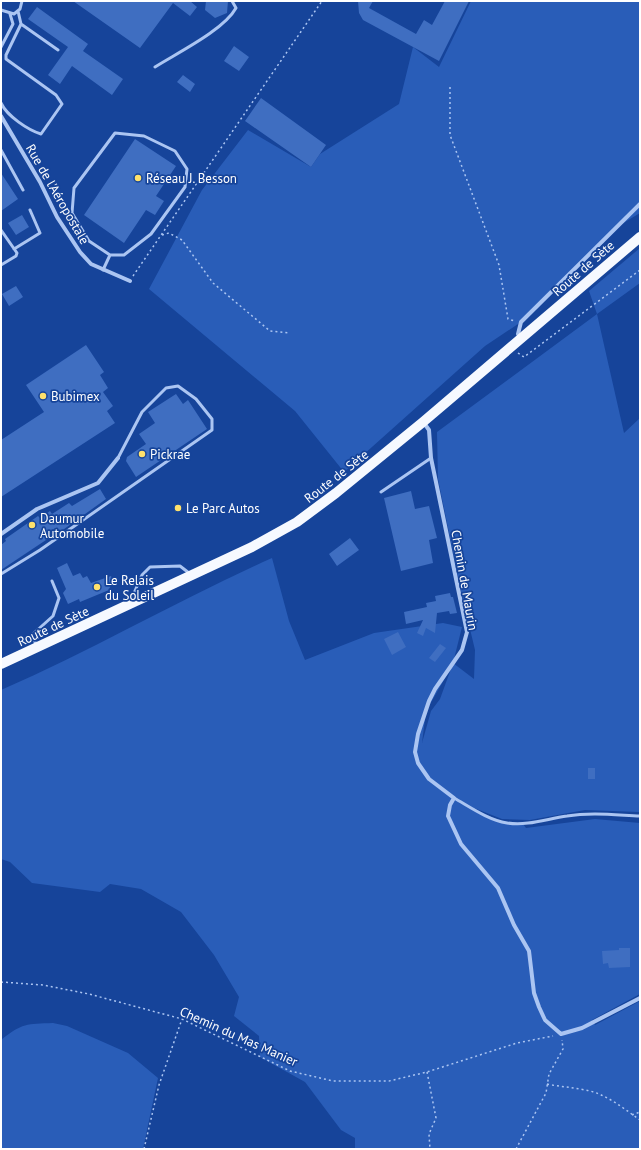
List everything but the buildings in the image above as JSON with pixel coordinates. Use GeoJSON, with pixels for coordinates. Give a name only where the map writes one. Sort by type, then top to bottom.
{"type":"FeatureCollection","features":[{"type":"Feature","properties":{"kind":"main road","name":"Route de Sète"},"geometry":{"type":"LineString","coordinates":[[1,664],[192,576],[252,547],[297,522],[336,493],[423,422],[640,236]]}},
{"type":"Feature","properties":{"kind":"street","name":"Rue de l'Aéropostale"},"geometry":{"type":"LineString","coordinates":[[1,116],[40,182],[57,217],[91,264],[130,281]]}},
{"type":"Feature","properties":{"kind":"street"},"geometry":{"type":"LineString","coordinates":[[521,339],[518,334],[521,322],[640,204]]}},
{"type":"Feature","properties":{"kind":"street","name":"Chemin de Maurin"},"geometry":{"type":"LineString","coordinates":[[423,422],[429,430],[431,458],[467,632],[462,650],[434,689],[418,734],[415,752],[418,763],[429,779],[454,798]]}},
{"type":"Feature","properties":{"kind":"street"},"geometry":{"type":"LineString","coordinates":[[1,534],[37,508],[98,483],[118,458]]}},
{"type":"Feature","properties":{"kind":"street"},"geometry":{"type":"LineString","coordinates":[[454,798],[450,805],[448,816],[461,844],[498,888],[514,925],[529,951],[534,993],[545,1020],[561,1034],[582,1028],[640,998]]}},
{"type":"Feature","properties":{"kind":"lane"},"geometry":{"type":"LineString","coordinates":[[1,103],[14,118],[34,132],[41,134],[62,104],[56,95],[6,59],[6,55],[21,24],[18,11],[22,1]]}},
{"type":"Feature","properties":{"kind":"lane"},"geometry":{"type":"LineString","coordinates":[[155,67],[217,28],[232,16],[236,8],[232,1]]}},
{"type":"Feature","properties":{"kind":"lane"},"geometry":{"type":"LineString","coordinates":[[1,10],[10,14],[18,11]]}},
{"type":"Feature","properties":{"kind":"lane"},"geometry":{"type":"LineString","coordinates":[[1,47],[13,24],[10,14]]}},
{"type":"Feature","properties":{"kind":"lane"},"geometry":{"type":"LineString","coordinates":[[21,24],[58,50]]}},
{"type":"Feature","properties":{"kind":"lane"},"geometry":{"type":"LineString","coordinates":[[115,134],[144,136],[175,152],[187,169],[185,187],[151,234],[124,255],[110,255],[89,241],[72,213],[74,188],[115,134]]}},
{"type":"Feature","properties":{"kind":"lane"},"geometry":{"type":"LineString","coordinates":[[1,150],[22,190]]}},
{"type":"Feature","properties":{"kind":"lane"},"geometry":{"type":"LineString","coordinates":[[14,249],[40,233],[30,210]]}},
{"type":"Feature","properties":{"kind":"lane"},"geometry":{"type":"LineString","coordinates":[[1,230],[16,253],[16,256],[1,265]]}},
{"type":"Feature","properties":{"kind":"lane"},"geometry":{"type":"LineString","coordinates":[[104,270],[110,255]]}},
{"type":"Feature","properties":{"kind":"lane"},"geometry":{"type":"LineString","coordinates":[[1,574],[53,541],[212,430],[212,419],[196,398],[189,393],[178,386],[166,388],[142,412],[118,458]]}},
{"type":"Feature","properties":{"kind":"lane"},"geometry":{"type":"LineString","coordinates":[[381,492],[431,458]]}},
{"type":"Feature","properties":{"kind":"lane"},"geometry":{"type":"LineString","coordinates":[[128,606],[142,575],[150,567],[180,566],[192,576]]}},
{"type":"Feature","properties":{"kind":"lane"},"geometry":{"type":"LineString","coordinates":[[36,648],[33,634],[53,616],[59,598],[52,580]]}},
{"type":"Feature","properties":{"kind":"lane"},"geometry":{"type":"LineString","coordinates":[[454,798],[492,818],[506,823],[533,823],[566,816],[590,814],[640,816]]}},
{"type":"Feature","properties":{"kind":"path"},"geometry":{"type":"LineString","coordinates":[[130,281],[322,1]]}},
{"type":"Feature","properties":{"kind":"path"},"geometry":{"type":"LineString","coordinates":[[450,88],[450,135],[499,265],[508,319],[521,322]]}},
{"type":"Feature","properties":{"kind":"path"},"geometry":{"type":"LineString","coordinates":[[162,235],[170,233],[182,240],[213,283],[270,331],[290,333]]}},
{"type":"Feature","properties":{"kind":"path"},"geometry":{"type":"LineString","coordinates":[[510,348],[524,357],[640,270]]}},
{"type":"Feature","properties":{"kind":"path","name":"Chemin du Mas Manier"},"geometry":{"type":"LineString","coordinates":[[1,982],[51,987],[89,994],[182,1019],[290,1071],[333,1081],[389,1081],[427,1072],[517,1043],[561,1034]]}},
{"type":"Feature","properties":{"kind":"path"},"geometry":{"type":"LineString","coordinates":[[144,1149],[159,1085],[182,1019]]}},
{"type":"Feature","properties":{"kind":"path"},"geometry":{"type":"LineString","coordinates":[[516,1149],[546,1093],[549,1074],[563,1049],[561,1034]]}},
{"type":"Feature","properties":{"kind":"path"},"geometry":{"type":"LineString","coordinates":[[427,1072],[436,1118],[429,1134],[430,1149]]}},
{"type":"Feature","properties":{"kind":"path"},"geometry":{"type":"LineString","coordinates":[[547,1084],[586,1090],[612,1100],[640,1120]]}},
{"type":"Feature","properties":{"kind":"path"},"geometry":{"type":"LineString","coordinates":[[632,1115],[640,1112]]}},
{"type":"Feature","properties":{"kind":"shaded area"},"geometry":{"type":"Polygon","coordinates":[[[471,1],[640,1],[640,213],[615,228],[521,322],[485,346],[344,472],[295,411],[149,289],[202,190],[248,130],[311,167],[320,154],[399,104],[413,47],[439,67],[471,1]]]}},
{"type":"Feature","properties":{"kind":"shaded area"},"geometry":{"type":"Polygon","coordinates":[[[640,248],[640,283],[597,314],[589,291],[640,248]]]}},
{"type":"Feature","properties":{"kind":"shaded area"},"geometry":{"type":"Polygon","coordinates":[[[597,314],[624,433],[640,418],[640,823],[640,994],[592,1020],[595,1025],[640,1001],[640,1149],[355,1149],[355,1138],[341,1130],[305,1082],[260,1057],[259,1036],[234,1016],[239,997],[214,955],[181,912],[141,889],[110,884],[100,892],[32,883],[10,862],[1,859],[1,690],[35,675],[204,590],[272,558],[289,621],[305,660],[374,633],[443,623],[462,627],[453,663],[474,679],[475,650],[461,591],[438,479],[437,432],[597,314]],[[452,666],[426,711],[422,743],[431,711],[440,699],[452,666]],[[474,808],[486,815],[498,819],[523,824],[526,828],[595,819],[640,823],[639,812],[585,810],[530,820],[502,819],[474,808]]]}},
{"type":"Feature","properties":{"kind":"shaded area"},"geometry":{"type":"Polygon","coordinates":[[[53,1023],[67,1026],[128,1053],[158,1078],[143,1149],[1,1149],[1,1040],[20,1027],[31,1024],[53,1023]]]}},
{"type":"Feature","properties":{"kind":"place","name":"Réseau J. Besson"},"geometry":{"type":"Point","coordinates":[138,178]}},
{"type":"Feature","properties":{"kind":"place","name":"Bubimex"},"geometry":{"type":"Point","coordinates":[43,396]}},
{"type":"Feature","properties":{"kind":"place","name":"Pickrae"},"geometry":{"type":"Point","coordinates":[142,454]}},
{"type":"Feature","properties":{"kind":"place","name":"Le Parc Autos"},"geometry":{"type":"Point","coordinates":[178,508]}},
{"type":"Feature","properties":{"kind":"place","name":"Daumur Automobile"},"geometry":{"type":"Point","coordinates":[32,525]}},
{"type":"Feature","properties":{"kind":"place","name":"Le Relais du Soleil"},"geometry":{"type":"Point","coordinates":[97,587]}}]}
